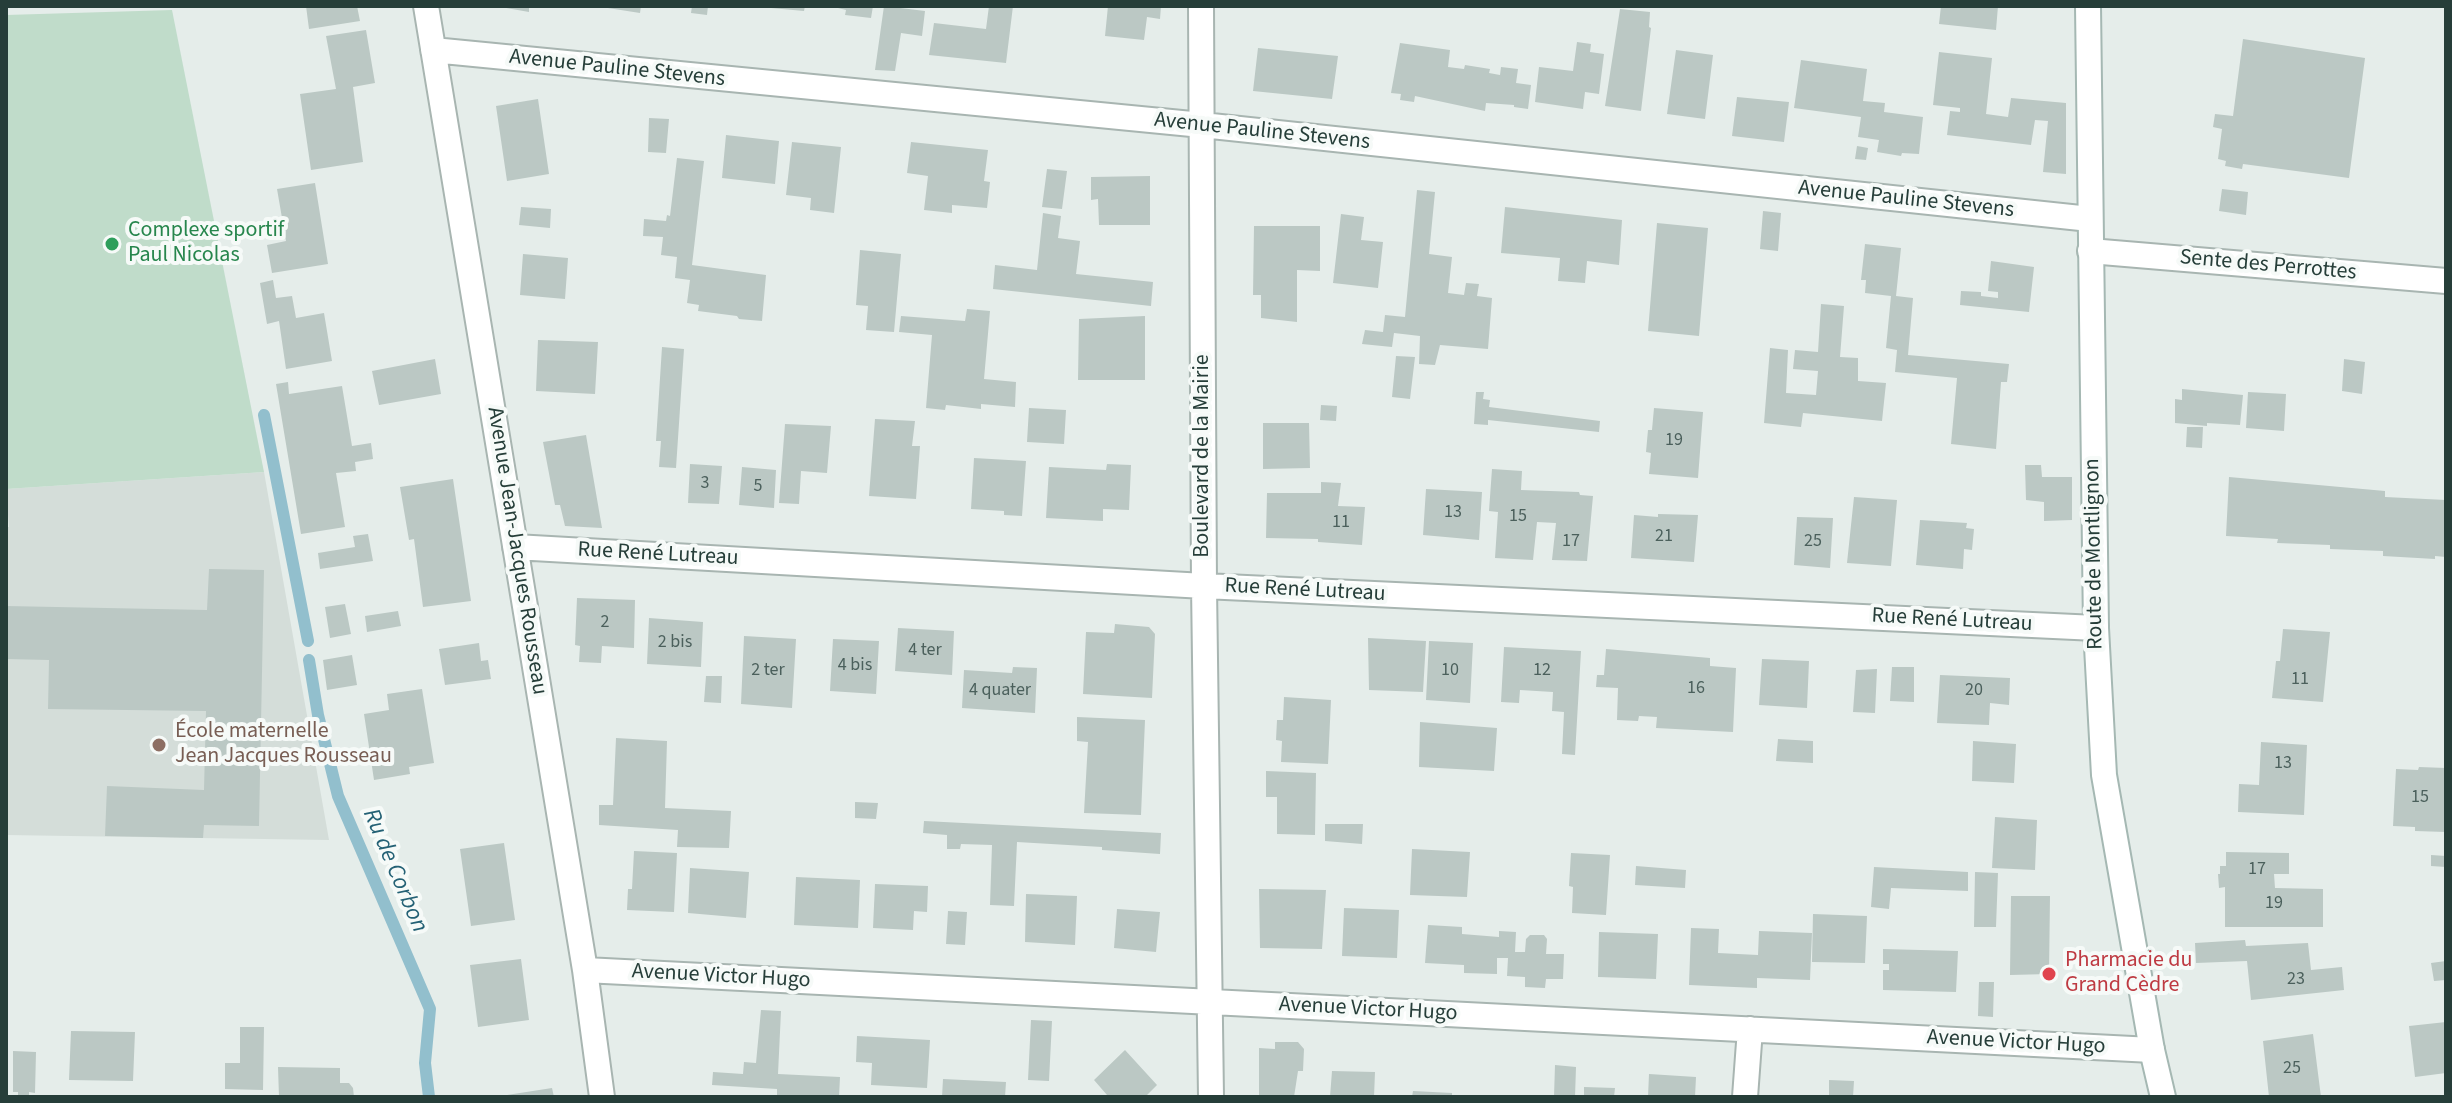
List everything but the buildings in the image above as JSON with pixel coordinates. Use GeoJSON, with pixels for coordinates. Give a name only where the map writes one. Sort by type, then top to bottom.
{"type":"FeatureCollection","features":[{"type":"Feature","properties":{"kind":"street","name":"Avenue Jean-Jacques Rousseau"},"geometry":{"type":"LineString","coordinates":[[426,6],[585,970],[602,1097]]}},
{"type":"Feature","properties":{"kind":"street","name":"Boulevard de la Mairie"},"geometry":{"type":"LineString","coordinates":[[1201,6],[1211,1097]]}},
{"type":"Feature","properties":{"kind":"street","name":"Route de Montlignon"},"geometry":{"type":"LineString","coordinates":[[2088,6],[2096,628],[2104,775],[2163,1097]]}},
{"type":"Feature","properties":{"kind":"street","name":"Avenue Pauline Stevens"},"geometry":{"type":"LineString","coordinates":[[433,50],[1202,125],[2090,219]]}},
{"type":"Feature","properties":{"kind":"street","name":"Sente des Perrottes"},"geometry":{"type":"LineString","coordinates":[[2090,251],[2446,281]]}},
{"type":"Feature","properties":{"kind":"street","name":"Rue René Lutreau"},"geometry":{"type":"LineString","coordinates":[[515,547],[1204,586],[2096,628]]}},
{"type":"Feature","properties":{"kind":"street","name":"Avenue Victor Hugo"},"geometry":{"type":"LineString","coordinates":[[585,970],[2152,1050]]}},
{"type":"Feature","properties":{"kind":"street"},"geometry":{"type":"LineString","coordinates":[[1745,1097],[1750,1029]]}},
{"type":"Feature","properties":{"kind":"shaded area","name":"École maternelle Jean Jacques Rousseau"},"geometry":{"type":"Polygon","coordinates":[[[264,472],[329,840],[6,835],[6,527],[9,527],[6,489],[264,472]]]}},
{"type":"Feature","properties":{"kind":"green space","name":"Complexe sportif Paul Nicolas"},"geometry":{"type":"Polygon","coordinates":[[[172,10],[264,472],[6,489],[6,15],[172,10]]]}},
{"type":"Feature","properties":{"kind":"waterway","name":"Ru de Corbon"},"geometry":{"type":"LineString","coordinates":[[264,415],[308,641]]}},
{"type":"Feature","properties":{"kind":"waterway","name":"Ru de Corbon"},"geometry":{"type":"LineString","coordinates":[[309,660],[318,715],[338,796],[430,1009],[425,1063],[429,1097]]}},
{"type":"Feature","properties":{"kind":"place","name":"Complexe sportif Paul Nicolas"},"geometry":{"type":"Point","coordinates":[112,244]}},
{"type":"Feature","properties":{"kind":"place","name":"École maternelle Jean Jacques Rousseau"},"geometry":{"type":"Point","coordinates":[159,745]}},
{"type":"Feature","properties":{"kind":"place","name":"Pharmacie du Grand Cèdre"},"geometry":{"type":"Point","coordinates":[2049,974]}}]}
